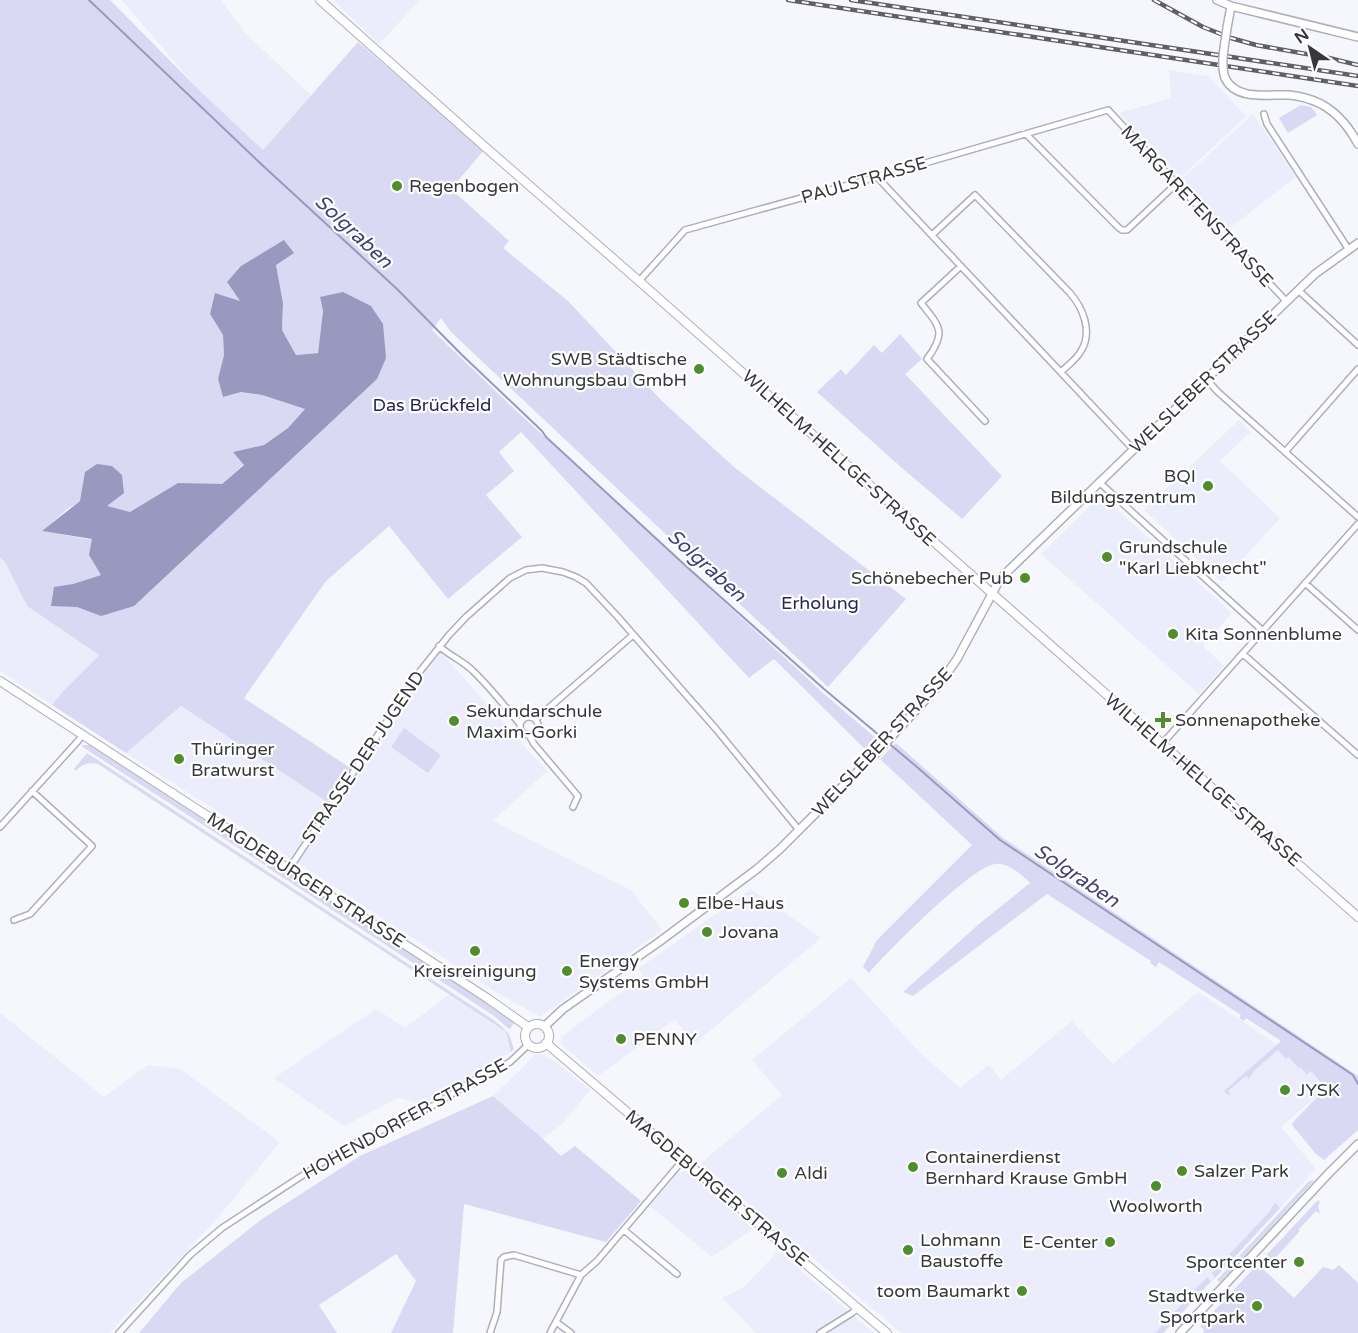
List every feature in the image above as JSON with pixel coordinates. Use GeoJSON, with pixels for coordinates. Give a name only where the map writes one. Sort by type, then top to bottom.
{"type":"FeatureCollection","features":[{"type":"Feature","properties":{"kind":"main road","name":"WILHELM-HELLGE-STRASSE"},"geometry":{"type":"LineString","coordinates":[[320,0],[1358,917]]}},
{"type":"Feature","properties":{"kind":"main road","name":"MAGDEBURGER STRASSE"},"geometry":{"type":"LineString","coordinates":[[0,681],[528,1027]]}},
{"type":"Feature","properties":{"kind":"main road"},"geometry":{"type":"LineString","coordinates":[[536,1023],[545,1026],[549,1036],[546,1043],[536,1048],[528,1045],[524,1037],[528,1027],[536,1023]]}},
{"type":"Feature","properties":{"kind":"main road","name":"MAGDEBURGER STRASSE"},"geometry":{"type":"LineString","coordinates":[[546,1043],[887,1333]]}},
{"type":"Feature","properties":{"kind":"street"},"geometry":{"type":"LineString","coordinates":[[1217,0],[1231,6],[1358,37]]}},
{"type":"Feature","properties":{"kind":"street"},"geometry":{"type":"LineString","coordinates":[[1231,6],[1223,61],[1225,78],[1232,88],[1245,94],[1297,96],[1320,103],[1346,124],[1358,144]]}},
{"type":"Feature","properties":{"kind":"street","name":"PAULSTRASSE"},"geometry":{"type":"LineString","coordinates":[[639,281],[685,230],[1108,110]]}},
{"type":"Feature","properties":{"kind":"street","name":"MARGARETENSTRASSE"},"geometry":{"type":"LineString","coordinates":[[1108,110],[1286,302]]}},
{"type":"Feature","properties":{"kind":"street"},"geometry":{"type":"LineString","coordinates":[[1264,114],[1267,124],[1349,250]]}},
{"type":"Feature","properties":{"kind":"street"},"geometry":{"type":"LineString","coordinates":[[1026,134],[1122,230],[1127,230],[1176,184]]}},
{"type":"Feature","properties":{"kind":"street"},"geometry":{"type":"LineString","coordinates":[[877,177],[1133,449]]}},
{"type":"Feature","properties":{"kind":"street"},"geometry":{"type":"LineString","coordinates":[[932,235],[975,195],[1071,293],[1083,312],[1087,335],[1081,352],[1061,372]]}},
{"type":"Feature","properties":{"kind":"street","name":"WELSLEBER STRASSE"},"geometry":{"type":"LineString","coordinates":[[545,1026],[563,1009],[623,968],[757,869],[800,830],[939,685],[957,659],[1000,579],[1315,274],[1358,243]]}},
{"type":"Feature","properties":{"kind":"street"},"geometry":{"type":"LineString","coordinates":[[961,266],[921,303],[936,322],[940,334],[937,346],[927,359],[985,421]]}},
{"type":"Feature","properties":{"kind":"street"},"geometry":{"type":"LineString","coordinates":[[1298,290],[1358,345]]}},
{"type":"Feature","properties":{"kind":"street"},"geometry":{"type":"LineString","coordinates":[[1285,452],[1358,369]]}},
{"type":"Feature","properties":{"kind":"street"},"geometry":{"type":"LineString","coordinates":[[1206,379],[1358,517]]}},
{"type":"Feature","properties":{"kind":"street"},"geometry":{"type":"LineString","coordinates":[[1099,482],[1263,630]]}},
{"type":"Feature","properties":{"kind":"street"},"geometry":{"type":"LineString","coordinates":[[1162,744],[1358,524]]}},
{"type":"Feature","properties":{"kind":"street","name":"STRASSE DER JUGEND"},"geometry":{"type":"LineString","coordinates":[[289,869],[439,646],[466,617],[510,578],[526,570],[542,568],[570,575],[586,583],[716,729],[800,830]]}},
{"type":"Feature","properties":{"kind":"street"},"geometry":{"type":"LineString","coordinates":[[1305,583],[1358,630]]}},
{"type":"Feature","properties":{"kind":"street"},"geometry":{"type":"LineString","coordinates":[[536,719],[633,634]]}},
{"type":"Feature","properties":{"kind":"street"},"geometry":{"type":"LineString","coordinates":[[439,646],[448,655],[464,663],[474,672],[520,724],[523,733],[529,735],[535,733],[538,729],[536,719]]}},
{"type":"Feature","properties":{"kind":"street"},"geometry":{"type":"LineString","coordinates":[[1242,654],[1358,756]]}},
{"type":"Feature","properties":{"kind":"street"},"geometry":{"type":"LineString","coordinates":[[520,724],[526,717],[536,719]]}},
{"type":"Feature","properties":{"kind":"street"},"geometry":{"type":"LineString","coordinates":[[0,827],[83,734]]}},
{"type":"Feature","properties":{"kind":"street"},"geometry":{"type":"LineString","coordinates":[[529,735],[578,796],[573,807]]}},
{"type":"Feature","properties":{"kind":"street"},"geometry":{"type":"LineString","coordinates":[[14,920],[30,914],[92,846],[32,791]]}},
{"type":"Feature","properties":{"kind":"street","name":"HOHENDORFER STRASSE"},"geometry":{"type":"LineString","coordinates":[[119,1333],[190,1255],[222,1228],[343,1149],[434,1105],[479,1077],[510,1062],[528,1045]]}},
{"type":"Feature","properties":{"kind":"street"},"geometry":{"type":"LineString","coordinates":[[1180,1333],[1358,1144]]}},
{"type":"Feature","properties":{"kind":"street"},"geometry":{"type":"LineString","coordinates":[[550,1333],[581,1275],[597,1262],[683,1160]]}},
{"type":"Feature","properties":{"kind":"street"},"geometry":{"type":"LineString","coordinates":[[624,1230],[677,1274]]}},
{"type":"Feature","properties":{"kind":"street"},"geometry":{"type":"LineString","coordinates":[[490,1333],[497,1312],[501,1260],[504,1257],[514,1255],[581,1275]]}},
{"type":"Feature","properties":{"kind":"street"},"geometry":{"type":"LineString","coordinates":[[820,1333],[858,1308]]}},
{"type":"Feature","properties":{"kind":"street"},"geometry":{"type":"LineString","coordinates":[[556,1322],[571,1333]]}},
{"type":"Feature","properties":{"kind":"shaded area"},"geometry":{"type":"Polygon","coordinates":[[[122,0],[221,0],[244,32],[311,95],[263,150],[196,87],[122,0]]]}},
{"type":"Feature","properties":{"kind":"shaded area"},"geometry":{"type":"Polygon","coordinates":[[[333,0],[420,0],[379,44],[333,0]]]}},
{"type":"Feature","properties":{"kind":"shaded area"},"geometry":{"type":"Polygon","coordinates":[[[1169,70],[1208,76],[1246,116],[1181,177],[1119,113],[1171,98],[1169,70]]]}},
{"type":"Feature","properties":{"kind":"shaded area"},"geometry":{"type":"Polygon","coordinates":[[[1253,114],[1296,177],[1227,230],[1181,180],[1253,114]]]}},
{"type":"Feature","properties":{"kind":"shaded area"},"geometry":{"type":"Polygon","coordinates":[[[284,240],[294,253],[276,265],[283,303],[282,330],[296,355],[318,353],[323,311],[320,297],[343,292],[371,306],[383,324],[386,358],[377,379],[134,606],[101,616],[77,607],[51,606],[54,587],[101,575],[89,555],[92,539],[42,531],[80,501],[85,472],[97,464],[112,466],[122,475],[124,493],[107,506],[130,512],[178,483],[222,484],[244,465],[233,452],[264,445],[288,428],[305,409],[262,395],[241,392],[223,397],[218,379],[224,355],[223,335],[210,314],[215,293],[240,301],[227,282],[241,266],[284,240]]]}},
{"type":"Feature","properties":{"kind":"shaded area","name":"BQI Bildungszentrum"},"geometry":{"type":"Polygon","coordinates":[[[1239,420],[1251,432],[1220,461],[1280,518],[1222,582],[1144,510],[1239,420]]]}},
{"type":"Feature","properties":{"kind":"shaded area"},"geometry":{"type":"Polygon","coordinates":[[[1101,495],[1232,613],[1203,646],[1224,666],[1199,694],[1041,554],[1101,495]]]}},
{"type":"Feature","properties":{"kind":"shaded area"},"geometry":{"type":"Polygon","coordinates":[[[0,558],[5,562],[27,606],[99,655],[52,705],[0,671],[0,558]]]}},
{"type":"Feature","properties":{"kind":"shaded area"},"geometry":{"type":"Polygon","coordinates":[[[438,649],[547,771],[493,821],[631,890],[662,930],[540,1017],[496,992],[126,753],[181,706],[332,804],[438,649]]]}},
{"type":"Feature","properties":{"kind":"shaded area"},"geometry":{"type":"Polygon","coordinates":[[[751,889],[821,938],[694,1044],[675,1019],[598,1076],[561,1044],[561,1037],[643,976],[638,969],[751,889]]]}},
{"type":"Feature","properties":{"kind":"shaded area"},"geometry":{"type":"Polygon","coordinates":[[[851,978],[921,1054],[960,1088],[989,1065],[1001,1080],[1072,1021],[1113,1064],[1198,992],[1333,1082],[1281,1127],[1316,1169],[1164,1333],[901,1333],[701,1163],[782,1095],[752,1060],[851,978]]]}},
{"type":"Feature","properties":{"kind":"shaded area"},"geometry":{"type":"Polygon","coordinates":[[[450,994],[505,1031],[509,1038],[508,1045],[511,1052],[424,1104],[398,1098],[344,1126],[274,1078],[376,1009],[405,1028],[450,994]]]}},
{"type":"Feature","properties":{"kind":"shaded area"},"geometry":{"type":"Polygon","coordinates":[[[0,1013],[104,1097],[148,1065],[180,1069],[280,1142],[216,1220],[109,1333],[0,1333],[0,1013]]]}},
{"type":"Feature","properties":{"kind":"shaded area"},"geometry":{"type":"Polygon","coordinates":[[[536,1054],[545,1055],[590,1090],[563,1123],[543,1139],[493,1096],[536,1054]]]}},
{"type":"Feature","properties":{"kind":"shaded area"},"geometry":{"type":"Polygon","coordinates":[[[685,1170],[753,1229],[712,1257],[650,1206],[678,1173],[685,1170]]]}},
{"type":"Feature","properties":{"kind":"shaded area"},"geometry":{"type":"Polygon","coordinates":[[[778,1251],[874,1333],[756,1333],[722,1298],[744,1287],[778,1251]]]}},
{"type":"Feature","properties":{"kind":"green space"},"geometry":{"type":"Polygon","coordinates":[[[0,0],[110,0],[196,87],[263,150],[358,42],[484,150],[451,189],[509,241],[503,248],[568,301],[663,402],[734,467],[906,599],[828,687],[451,332],[441,318],[432,330],[510,405],[823,693],[878,740],[867,751],[774,659],[749,678],[521,432],[499,452],[514,471],[486,495],[522,537],[448,599],[389,526],[326,581],[244,698],[355,771],[332,805],[181,706],[126,753],[52,705],[99,655],[27,606],[5,562],[0,558],[0,0]],[[276,265],[227,282],[240,301],[216,294],[210,314],[223,335],[224,355],[218,379],[223,397],[241,392],[262,395],[305,409],[288,428],[264,445],[234,452],[244,464],[222,484],[130,512],[80,501],[66,510],[43,531],[92,539],[101,575],[73,584],[77,607],[101,616],[377,379],[320,297],[323,311],[318,353],[296,355],[282,330],[283,303],[276,265]]]}},
{"type":"Feature","properties":{"kind":"green space"},"geometry":{"type":"Polygon","coordinates":[[[1301,105],[1311,107],[1317,115],[1288,133],[1279,118],[1301,105]]]}},
{"type":"Feature","properties":{"kind":"green space"},"geometry":{"type":"Polygon","coordinates":[[[900,334],[922,359],[905,374],[1002,476],[962,519],[817,392],[841,369],[846,375],[874,345],[882,353],[900,334]]]}},
{"type":"Feature","properties":{"kind":"green space"},"geometry":{"type":"Polygon","coordinates":[[[404,728],[441,755],[428,773],[391,747],[404,728]]]}},
{"type":"Feature","properties":{"kind":"green space"},"geometry":{"type":"Polygon","coordinates":[[[896,743],[1003,838],[1358,1076],[1358,1130],[1324,1160],[1316,1154],[1292,1125],[1322,1092],[1324,1086],[1311,1071],[1307,1074],[1300,1067],[1298,1068],[1289,1057],[1286,1059],[1278,1050],[1254,1071],[1249,1079],[1246,1076],[1228,1091],[1231,1095],[1228,1095],[1224,1091],[1281,1041],[1246,1018],[1244,1021],[1239,1018],[1241,1015],[1159,962],[1156,967],[1150,963],[1151,961],[1047,894],[913,996],[903,992],[979,924],[1030,883],[1005,865],[995,864],[983,869],[949,894],[869,973],[863,967],[877,940],[972,845],[880,759],[896,743]]]}},
{"type":"Feature","properties":{"kind":"green space"},"geometry":{"type":"Polygon","coordinates":[[[92,745],[140,776],[141,780],[154,785],[269,860],[265,865],[81,746],[92,745]]]}},
{"type":"Feature","properties":{"kind":"green space"},"geometry":{"type":"Polygon","coordinates":[[[87,753],[492,1019],[509,1034],[514,1049],[511,1052],[505,1031],[98,764],[86,764],[75,771],[74,769],[87,753]]]}},
{"type":"Feature","properties":{"kind":"green space"},"geometry":{"type":"Polygon","coordinates":[[[270,861],[487,1003],[514,1023],[510,1029],[494,1016],[267,867],[270,861]]]}},
{"type":"Feature","properties":{"kind":"green space"},"geometry":{"type":"Polygon","coordinates":[[[493,1096],[561,1156],[575,1146],[641,1201],[606,1242],[464,1204],[453,1333],[391,1333],[416,1281],[396,1254],[319,1305],[337,1333],[139,1333],[181,1283],[262,1219],[360,1156],[493,1096]]]}},
{"type":"Feature","properties":{"kind":"green space"},"geometry":{"type":"Polygon","coordinates":[[[1314,1181],[1220,1282],[1217,1280],[1308,1182],[1314,1181]]]}},
{"type":"Feature","properties":{"kind":"green space"},"geometry":{"type":"Polygon","coordinates":[[[1318,1200],[1320,1214],[1316,1211],[1264,1270],[1294,1298],[1323,1267],[1333,1270],[1339,1265],[1358,1283],[1358,1333],[1203,1333],[1204,1330],[1200,1326],[1318,1200]]]}},
{"type":"Feature","properties":{"kind":"green space"},"geometry":{"type":"Polygon","coordinates":[[[1275,1203],[1280,1208],[1215,1278],[1212,1273],[1275,1203]]]}},
{"type":"Feature","properties":{"kind":"green space"},"geometry":{"type":"Polygon","coordinates":[[[1207,1277],[1211,1281],[1163,1333],[1155,1333],[1207,1277]]]}},
{"type":"Feature","properties":{"kind":"waterway","name":"Solgraben"},"geometry":{"type":"LineString","coordinates":[[89,0],[260,163],[397,289],[546,437],[824,689],[1000,840],[1353,1075],[1358,1084]]}},
{"type":"Feature","properties":{"kind":"railway"},"geometry":{"type":"LineString","coordinates":[[788,0],[1358,86]]}},
{"type":"Feature","properties":{"kind":"railway"},"geometry":{"type":"LineString","coordinates":[[851,0],[1358,76]]}},
{"type":"Feature","properties":{"kind":"railway"},"geometry":{"type":"LineString","coordinates":[[1154,0],[1203,27],[1231,38],[1358,65]]}},
{"type":"Feature","properties":{"kind":"place","name":"Regenbogen"},"geometry":{"type":"Point","coordinates":[397,186]}},
{"type":"Feature","properties":{"kind":"place","name":"SWB Städtische Wohnungsbau GmbH"},"geometry":{"type":"Point","coordinates":[699,369]}},
{"type":"Feature","properties":{"kind":"place","name":"BQI Bildungszentrum"},"geometry":{"type":"Point","coordinates":[1208,486]}},
{"type":"Feature","properties":{"kind":"place","name":"Grundschule \"Karl Liebknecht\""},"geometry":{"type":"Point","coordinates":[1107,557]}},
{"type":"Feature","properties":{"kind":"place","name":"Schönebecher Pub"},"geometry":{"type":"Point","coordinates":[1025,578]}},
{"type":"Feature","properties":{"kind":"place","name":"Kita Sonnenblume"},"geometry":{"type":"Point","coordinates":[1173,634]}},
{"type":"Feature","properties":{"kind":"place","name":"Sonnenapotheke"},"geometry":{"type":"Point","coordinates":[1163,720]}},
{"type":"Feature","properties":{"kind":"place","name":"Sekundarschule Maxim-Gorki"},"geometry":{"type":"Point","coordinates":[454,721]}},
{"type":"Feature","properties":{"kind":"place","name":"Thüringer Bratwurst"},"geometry":{"type":"Point","coordinates":[179,759]}},
{"type":"Feature","properties":{"kind":"place","name":"Elbe-Haus"},"geometry":{"type":"Point","coordinates":[684,903]}},
{"type":"Feature","properties":{"kind":"place","name":"Jovana"},"geometry":{"type":"Point","coordinates":[707,932]}},
{"type":"Feature","properties":{"kind":"place","name":"Kreisreinigung"},"geometry":{"type":"Point","coordinates":[475,951]}},
{"type":"Feature","properties":{"kind":"place","name":"Energy Systems GmbH"},"geometry":{"type":"Point","coordinates":[567,971]}},
{"type":"Feature","properties":{"kind":"place","name":"PENNY"},"geometry":{"type":"Point","coordinates":[621,1039]}},
{"type":"Feature","properties":{"kind":"place","name":"JYSK"},"geometry":{"type":"Point","coordinates":[1285,1090]}},
{"type":"Feature","properties":{"kind":"place","name":"Containerdienst Bernhard Krause GmbH"},"geometry":{"type":"Point","coordinates":[913,1167]}},
{"type":"Feature","properties":{"kind":"place","name":"Salzer Park"},"geometry":{"type":"Point","coordinates":[1182,1171]}},
{"type":"Feature","properties":{"kind":"place","name":"Aldi"},"geometry":{"type":"Point","coordinates":[782,1173]}},
{"type":"Feature","properties":{"kind":"place","name":"Woolworth"},"geometry":{"type":"Point","coordinates":[1156,1186]}},
{"type":"Feature","properties":{"kind":"place","name":"E-Center"},"geometry":{"type":"Point","coordinates":[1110,1242]}},
{"type":"Feature","properties":{"kind":"place","name":"Lohmann Baustoffe"},"geometry":{"type":"Point","coordinates":[908,1250]}},
{"type":"Feature","properties":{"kind":"place","name":"Sportcenter"},"geometry":{"type":"Point","coordinates":[1299,1262]}},
{"type":"Feature","properties":{"kind":"place","name":"toom Baumarkt"},"geometry":{"type":"Point","coordinates":[1022,1291]}},
{"type":"Feature","properties":{"kind":"place","name":"Stadtwerke Sportpark"},"geometry":{"type":"Point","coordinates":[1257,1306]}},
{"type":"Feature","properties":{"kind":"park label","name":"Das Brückfeld"},"geometry":{"type":"Point","coordinates":[432,405]}},
{"type":"Feature","properties":{"kind":"park label","name":"Erholung"},"geometry":{"type":"Point","coordinates":[820,603]}}]}
